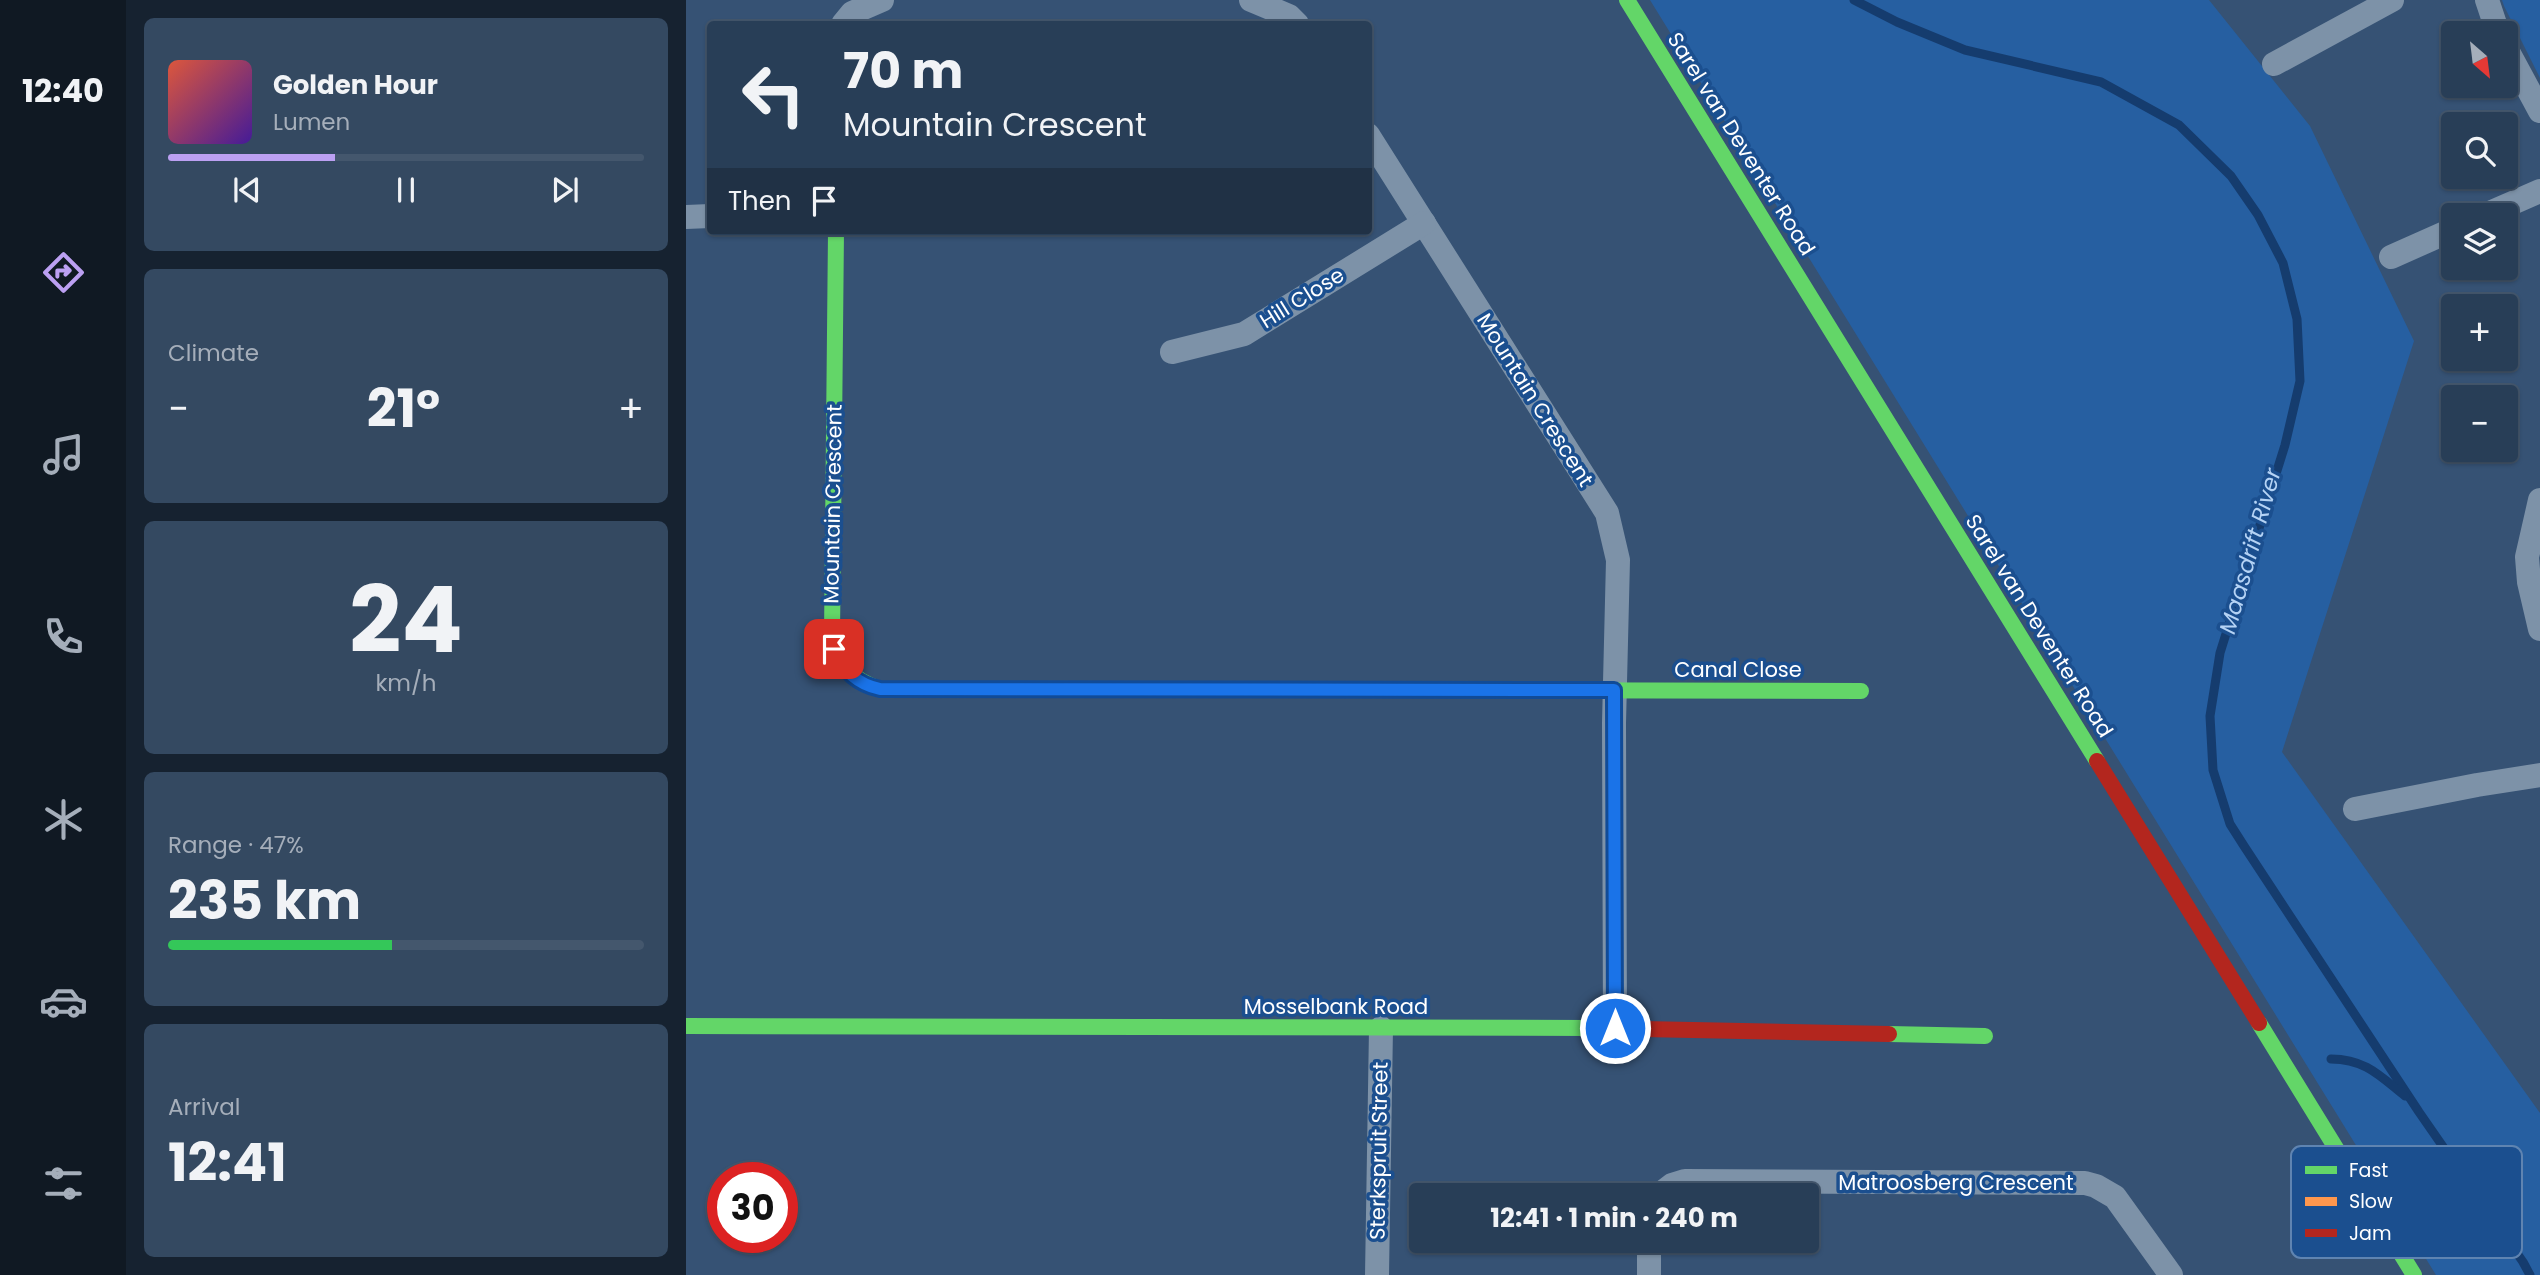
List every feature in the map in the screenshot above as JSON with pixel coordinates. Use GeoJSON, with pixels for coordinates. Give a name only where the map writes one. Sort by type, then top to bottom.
{"type":"FeatureCollection","features":[{"type":"Feature","properties":{"kind":"street"},"geometry":{"type":"LineString","coordinates":[[845,21],[852,13],[882,0]]}},
{"type":"Feature","properties":{"kind":"street"},"geometry":{"type":"LineString","coordinates":[[1251,0],[1289,16],[1294,21]]}},
{"type":"Feature","properties":{"kind":"street","name":"Sarel van Deventer Road"},"geometry":{"type":"LineString","coordinates":[[1627,0],[2334,1146]]}},
{"type":"Feature","properties":{"kind":"street"},"geometry":{"type":"LineString","coordinates":[[2274,64],[2392,0]]}},
{"type":"Feature","properties":{"kind":"street"},"geometry":{"type":"LineString","coordinates":[[2487,0],[2494,21]]}},
{"type":"Feature","properties":{"kind":"street"},"geometry":{"type":"LineString","coordinates":[[2518,70],[2540,111]]}},
{"type":"Feature","properties":{"kind":"street","name":"Mountain Crescent"},"geometry":{"type":"LineString","coordinates":[[1372,141],[1607,513],[1618,560],[1614,690],[1615,1028]]}},
{"type":"Feature","properties":{"kind":"street"},"geometry":{"type":"LineString","coordinates":[[2512,203],[2540,191]]}},
{"type":"Feature","properties":{"kind":"street"},"geometry":{"type":"LineString","coordinates":[[686,217],[707,216]]}},
{"type":"Feature","properties":{"kind":"street","name":"Hill Close"},"geometry":{"type":"LineString","coordinates":[[1172,352],[1244,334],[1424,223]]}},
{"type":"Feature","properties":{"kind":"street","name":"Mountain Crescent"},"geometry":{"type":"LineString","coordinates":[[836,235],[832,636],[839,662],[857,681],[880,689],[1614,690]]}},
{"type":"Feature","properties":{"kind":"street"},"geometry":{"type":"LineString","coordinates":[[2391,257],[2441,235]]}},
{"type":"Feature","properties":{"kind":"street"},"geometry":{"type":"LineString","coordinates":[[2540,500],[2527,557],[2529,582],[2540,629]]}},
{"type":"Feature","properties":{"kind":"street","name":"Canal Close"},"geometry":{"type":"LineString","coordinates":[[1614,690],[1861,691]]}},
{"type":"Feature","properties":{"kind":"street"},"geometry":{"type":"LineString","coordinates":[[2355,809],[2489,782],[2540,775]]}},
{"type":"Feature","properties":{"kind":"street","name":"Mosselbank Road"},"geometry":{"type":"LineString","coordinates":[[686,1026],[1615,1028],[1985,1036]]}},
{"type":"Feature","properties":{"kind":"street","name":"Sterkspruit Street"},"geometry":{"type":"LineString","coordinates":[[1377,1275],[1381,1028]]}},
{"type":"Feature","properties":{"kind":"street","name":"Matroosberg Crescent"},"geometry":{"type":"LineString","coordinates":[[1678,1183],[2085,1183],[2115,1197],[2171,1275]]}},
{"type":"Feature","properties":{"kind":"street"},"geometry":{"type":"LineString","coordinates":[[1649,1253],[1649,1275]]}},
{"type":"Feature","properties":{"kind":"street","name":"Sarel van Deventer Road"},"geometry":{"type":"LineString","coordinates":[[2404,1258],[2414,1275]]}},
{"type":"Feature","properties":{"kind":"shaded area"},"geometry":{"type":"Polygon","coordinates":[[[1650,0],[2209,0],[2310,126],[2414,341],[2282,752],[2540,1113],[2540,1275],[2436,1275],[2426,1258],[2522,1258],[2522,1146],[2356,1146],[1650,0]]]}},
{"type":"Feature","properties":{"kind":"shaded area"},"geometry":{"type":"Polygon","coordinates":[[[2502,0],[2540,0],[2540,78],[2518,34],[2518,21],[2512,21],[2502,0]]]}},
{"type":"Feature","properties":{"kind":"waterway","name":"Maasdrift River"},"geometry":{"type":"LineString","coordinates":[[1854,0],[1897,22],[1965,50],[2101,82],[2179,125],[2231,176],[2258,215],[2283,263],[2297,319],[2300,381],[2285,445],[2220,653],[2210,716],[2213,770],[2230,824],[2443,1146]]}},
{"type":"Feature","properties":{"kind":"waterway"},"geometry":{"type":"LineString","coordinates":[[2331,1059],[2363,1065],[2405,1096]]}},
{"type":"Feature","properties":{"kind":"waterway","name":"Maasdrift River"},"geometry":{"type":"LineString","coordinates":[[2520,1258],[2530,1275]]}},
{"type":"Feature","properties":{"kind":"traffic: fast"},"geometry":{"type":"LineString","coordinates":[[1627,0],[2097,761]]}},
{"type":"Feature","properties":{"kind":"traffic: fast"},"geometry":{"type":"LineString","coordinates":[[836,235],[832,636],[842,663],[854,676],[880,689],[1200,690]]}},
{"type":"Feature","properties":{"kind":"traffic: fast"},"geometry":{"type":"LineString","coordinates":[[1449,690],[1861,691]]}},
{"type":"Feature","properties":{"kind":"traffic: fast"},"geometry":{"type":"LineString","coordinates":[[2259,1023],[2335,1146]]}},
{"type":"Feature","properties":{"kind":"traffic: fast"},"geometry":{"type":"LineString","coordinates":[[686,1026],[1592,1028]]}},
{"type":"Feature","properties":{"kind":"traffic: fast"},"geometry":{"type":"LineString","coordinates":[[1889,1034],[1985,1036]]}},
{"type":"Feature","properties":{"kind":"traffic: fast"},"geometry":{"type":"LineString","coordinates":[[2404,1258],[2414,1275]]}},
{"type":"Feature","properties":{"kind":"traffic: slow"},"geometry":{"type":"LineString","coordinates":[[1200,690],[1449,690]]}},
{"type":"Feature","properties":{"kind":"traffic: jam"},"geometry":{"type":"LineString","coordinates":[[2097,761],[2259,1023]]}},
{"type":"Feature","properties":{"kind":"traffic: jam"},"geometry":{"type":"LineString","coordinates":[[1592,1028],[1889,1034]]}},
{"type":"Feature","properties":{"kind":"route"},"geometry":{"type":"LineString","coordinates":[[834,649],[839,662],[857,681],[880,689],[1614,690],[1615,1028]]}}]}
